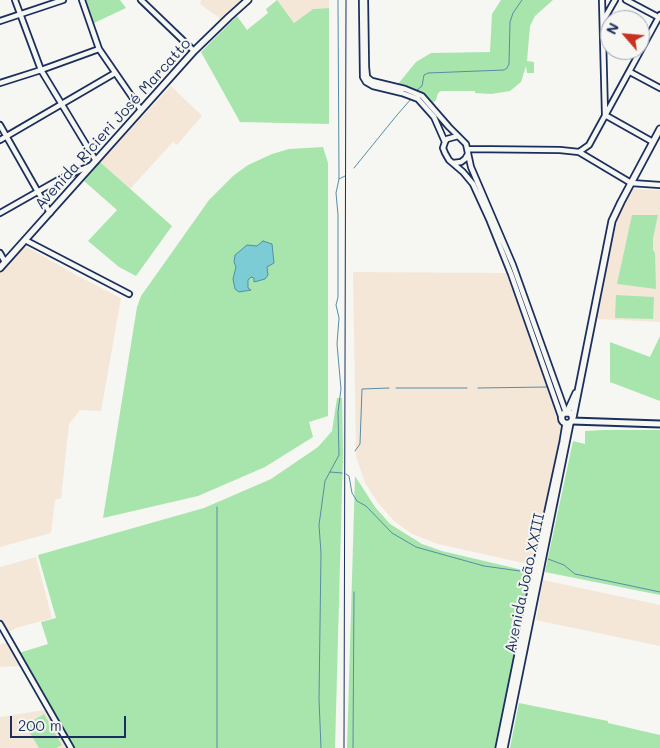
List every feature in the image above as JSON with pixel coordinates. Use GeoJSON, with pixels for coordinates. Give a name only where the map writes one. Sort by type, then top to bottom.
{"type":"FeatureCollection","features":[{"type":"Feature","properties":{"kind":"main road","name":"Avenida Ricieri José Marcatto"},"geometry":{"type":"LineString","coordinates":[[0,268],[194,51],[248,0]]}},
{"type":"Feature","properties":{"kind":"main road","name":"Avenida João XXIII"},"geometry":{"type":"LineString","coordinates":[[499,748],[535,571],[563,442],[579,384],[612,221],[660,129]]}},
{"type":"Feature","properties":{"kind":"main road","name":"Avenida João XXIII"},"geometry":{"type":"LineString","coordinates":[[569,421],[563,415],[567,413],[579,384]]}},
{"type":"Feature","properties":{"kind":"main road","name":"Avenida João XXIII"},"geometry":{"type":"LineString","coordinates":[[504,748],[569,421]]}},
{"type":"Feature","properties":{"kind":"street"},"geometry":{"type":"LineString","coordinates":[[0,214],[38,191],[94,163],[41,70],[15,0]]}},
{"type":"Feature","properties":{"kind":"street"},"geometry":{"type":"LineString","coordinates":[[0,21],[63,0]]}},
{"type":"Feature","properties":{"kind":"street"},"geometry":{"type":"LineString","coordinates":[[82,0],[100,49],[141,110]]}},
{"type":"Feature","properties":{"kind":"street"},"geometry":{"type":"LineString","coordinates":[[141,0],[194,51]]}},
{"type":"Feature","properties":{"kind":"street"},"geometry":{"type":"LineString","coordinates":[[364,0],[363,77],[373,86],[410,95],[422,102],[434,117],[444,142],[443,148],[449,160],[463,172],[478,192],[569,421],[660,424]]}},
{"type":"Feature","properties":{"kind":"street"},"geometry":{"type":"LineString","coordinates":[[579,152],[589,145],[660,17],[626,0]]}},
{"type":"Feature","properties":{"kind":"street"},"geometry":{"type":"LineString","coordinates":[[0,83],[100,49]]}},
{"type":"Feature","properties":{"kind":"street"},"geometry":{"type":"LineString","coordinates":[[603,60],[605,115]]}},
{"type":"Feature","properties":{"kind":"street"},"geometry":{"type":"LineString","coordinates":[[630,72],[660,88]]}},
{"type":"Feature","properties":{"kind":"street"},"geometry":{"type":"LineString","coordinates":[[0,140],[116,73]]}},
{"type":"Feature","properties":{"kind":"street"},"geometry":{"type":"LineString","coordinates":[[367,80],[405,89],[422,96],[458,136],[463,139],[472,167],[513,265],[567,413]]}},
{"type":"Feature","properties":{"kind":"street"},"geometry":{"type":"LineString","coordinates":[[605,115],[653,142]]}},
{"type":"Feature","properties":{"kind":"street"},"geometry":{"type":"LineString","coordinates":[[0,125],[50,213]]}},
{"type":"Feature","properties":{"kind":"street"},"geometry":{"type":"LineString","coordinates":[[444,142],[447,139],[458,136]]}},
{"type":"Feature","properties":{"kind":"street"},"geometry":{"type":"LineString","coordinates":[[468,151],[560,150],[579,152],[631,183],[660,185]]}},
{"type":"Feature","properties":{"kind":"street"},"geometry":{"type":"LineString","coordinates":[[449,160],[454,163],[461,162],[465,160],[468,151]]}},
{"type":"Feature","properties":{"kind":"street"},"geometry":{"type":"LineString","coordinates":[[25,240],[129,294]]}},
{"type":"Feature","properties":{"kind":"street"},"geometry":{"type":"LineString","coordinates":[[0,253],[5,262]]}},
{"type":"Feature","properties":{"kind":"street"},"geometry":{"type":"LineString","coordinates":[[0,624],[71,748]]}},
{"type":"Feature","properties":{"kind":"shaded area"},"geometry":{"type":"Polygon","coordinates":[[[201,0],[243,0],[221,19],[200,4],[201,0]]]}},
{"type":"Feature","properties":{"kind":"shaded area"},"geometry":{"type":"Polygon","coordinates":[[[276,0],[329,0],[329,8],[313,9],[294,23],[276,0]]]}},
{"type":"Feature","properties":{"kind":"shaded area"},"geometry":{"type":"Polygon","coordinates":[[[171,86],[202,116],[177,145],[173,142],[130,189],[100,162],[171,86]]]}},
{"type":"Feature","properties":{"kind":"shaded area"},"geometry":{"type":"Polygon","coordinates":[[[632,189],[660,190],[660,322],[597,319],[618,214],[632,189]]]}},
{"type":"Feature","properties":{"kind":"shaded area"},"geometry":{"type":"Polygon","coordinates":[[[25,246],[121,298],[101,411],[80,410],[69,424],[61,498],[55,500],[51,533],[0,547],[0,273],[25,246]]]}},
{"type":"Feature","properties":{"kind":"shaded area"},"geometry":{"type":"Polygon","coordinates":[[[353,272],[506,273],[562,427],[532,565],[438,544],[412,534],[394,521],[378,503],[365,483],[356,457],[353,272]]]}},
{"type":"Feature","properties":{"kind":"shaded area"},"geometry":{"type":"Polygon","coordinates":[[[36,557],[52,618],[16,628],[8,633],[0,617],[0,567],[36,557]]]}},
{"type":"Feature","properties":{"kind":"shaded area"},"geometry":{"type":"Polygon","coordinates":[[[543,580],[660,605],[660,646],[536,620],[543,580]]]}},
{"type":"Feature","properties":{"kind":"shaded area"},"geometry":{"type":"Polygon","coordinates":[[[8,643],[20,666],[0,667],[0,644],[8,643]]]}},
{"type":"Feature","properties":{"kind":"shaded area"},"geometry":{"type":"Polygon","coordinates":[[[45,710],[68,748],[0,748],[0,717],[45,710]]]}},
{"type":"Feature","properties":{"kind":"green space"},"geometry":{"type":"Polygon","coordinates":[[[86,0],[120,0],[126,8],[94,23],[86,0]]]}},
{"type":"Feature","properties":{"kind":"green space"},"geometry":{"type":"Polygon","coordinates":[[[277,0],[294,23],[313,9],[329,8],[329,124],[240,122],[201,52],[237,16],[247,30],[268,13],[266,9],[277,0]]]}},
{"type":"Feature","properties":{"kind":"green space"},"geometry":{"type":"Polygon","coordinates":[[[501,0],[553,0],[535,16],[530,26],[527,61],[534,62],[534,73],[527,73],[526,66],[521,82],[510,91],[491,94],[475,93],[475,91],[441,91],[433,103],[423,93],[398,84],[416,62],[431,53],[490,52],[492,14],[501,0]]]}},
{"type":"Feature","properties":{"kind":"green space"},"geometry":{"type":"Polygon","coordinates":[[[323,147],[328,163],[328,416],[309,422],[313,437],[265,467],[198,496],[103,518],[137,307],[141,296],[209,200],[233,176],[248,165],[272,154],[289,149],[323,147]]]}},
{"type":"Feature","properties":{"kind":"green space"},"geometry":{"type":"Polygon","coordinates":[[[100,162],[172,226],[136,276],[119,267],[88,241],[117,210],[84,181],[100,162]]]}},
{"type":"Feature","properties":{"kind":"green space"},"geometry":{"type":"Polygon","coordinates":[[[632,215],[658,215],[653,238],[656,289],[617,284],[632,215]]]}},
{"type":"Feature","properties":{"kind":"green space"},"geometry":{"type":"Polygon","coordinates":[[[616,295],[654,297],[653,319],[615,318],[616,295]]]}},
{"type":"Feature","properties":{"kind":"green space"},"geometry":{"type":"Polygon","coordinates":[[[660,336],[660,401],[610,382],[610,342],[650,357],[660,336]]]}},
{"type":"Feature","properties":{"kind":"green space"},"geometry":{"type":"Polygon","coordinates":[[[337,398],[342,398],[343,454],[335,748],[73,748],[19,653],[48,644],[41,622],[56,618],[38,555],[204,508],[271,479],[318,447],[332,431],[337,398]]]}},
{"type":"Feature","properties":{"kind":"green space"},"geometry":{"type":"Polygon","coordinates":[[[660,430],[660,595],[545,572],[573,441],[585,444],[585,431],[660,430]]]}},
{"type":"Feature","properties":{"kind":"green space"},"geometry":{"type":"Polygon","coordinates":[[[355,476],[375,507],[390,524],[422,544],[442,551],[531,572],[495,748],[347,748],[355,476]]]}},
{"type":"Feature","properties":{"kind":"green space"},"geometry":{"type":"Polygon","coordinates":[[[519,703],[608,721],[608,723],[660,735],[660,748],[510,748],[519,703]]]}},
{"type":"Feature","properties":{"kind":"green space"},"geometry":{"type":"Polygon","coordinates":[[[44,714],[62,745],[56,748],[39,748],[25,725],[44,714]]]}},
{"type":"Feature","properties":{"kind":"water"},"geometry":{"type":"Polygon","coordinates":[[[263,241],[272,244],[274,263],[267,267],[268,275],[265,279],[254,282],[254,278],[251,277],[248,280],[248,288],[251,290],[239,292],[235,289],[233,279],[236,267],[234,262],[235,255],[247,245],[257,246],[263,241]]]}},
{"type":"Feature","properties":{"kind":"waterway"},"geometry":{"type":"LineString","coordinates":[[321,748],[319,699],[321,553],[319,525],[325,481],[339,455],[338,412],[341,389],[337,344],[339,318],[336,305],[338,297],[338,215],[336,193],[339,179],[338,0]]}},
{"type":"Feature","properties":{"kind":"waterway"},"geometry":{"type":"LineString","coordinates":[[417,90],[422,86],[424,75],[428,73],[504,70],[507,68],[509,64],[510,22],[513,13],[522,0]]}},
{"type":"Feature","properties":{"kind":"waterway"},"geometry":{"type":"LineString","coordinates":[[354,168],[411,99]]}},
{"type":"Feature","properties":{"kind":"waterway"},"geometry":{"type":"LineString","coordinates":[[339,179],[345,176]]}},
{"type":"Feature","properties":{"kind":"waterway"},"geometry":{"type":"LineString","coordinates":[[478,388],[547,387]]}},
{"type":"Feature","properties":{"kind":"waterway"},"geometry":{"type":"LineString","coordinates":[[355,451],[360,444],[362,389],[389,388]]}},
{"type":"Feature","properties":{"kind":"waterway"},"geometry":{"type":"LineString","coordinates":[[396,388],[467,388]]}},
{"type":"Feature","properties":{"kind":"waterway"},"geometry":{"type":"LineString","coordinates":[[330,472],[342,473]]}},
{"type":"Feature","properties":{"kind":"waterway"},"geometry":{"type":"LineString","coordinates":[[346,474],[349,476],[352,493],[357,501],[366,506],[392,533],[416,547],[484,566],[527,572]]}},
{"type":"Feature","properties":{"kind":"waterway"},"geometry":{"type":"LineString","coordinates":[[217,507],[217,748]]}},
{"type":"Feature","properties":{"kind":"waterway"},"geometry":{"type":"LineString","coordinates":[[548,559],[564,565],[575,574],[660,592]]}},
{"type":"Feature","properties":{"kind":"waterway"},"geometry":{"type":"LineString","coordinates":[[353,748],[354,592]]}},
{"type":"Feature","properties":{"kind":"railway"},"geometry":{"type":"LineString","coordinates":[[344,748],[346,0]]}}]}
